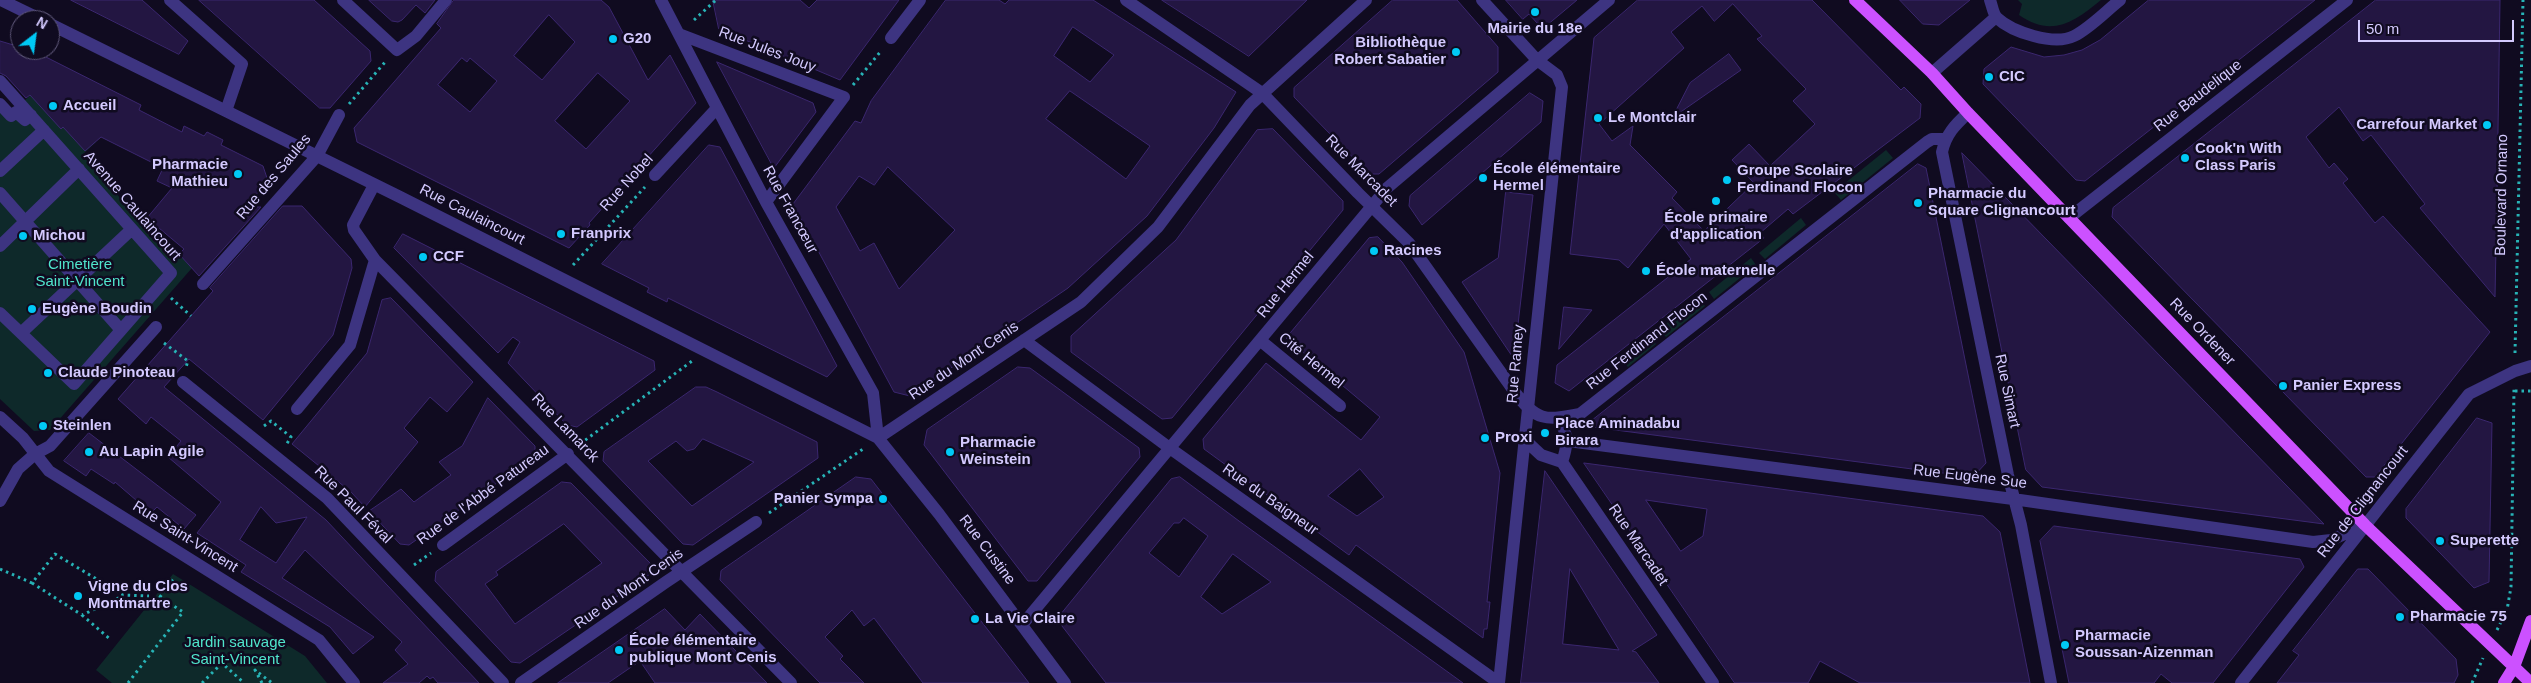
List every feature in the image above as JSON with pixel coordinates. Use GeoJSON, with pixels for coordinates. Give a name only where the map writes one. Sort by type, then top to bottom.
{"type":"FeatureCollection","features":[{"type":"Feature","properties":{"kind":"main road","name":"Rue Ordener"},"geometry":{"type":"LineString","coordinates":[[1855,0],[1932,73],[1968,113],[2365,525],[2531,683]]}},
{"type":"Feature","properties":{"kind":"main road"},"geometry":{"type":"LineString","coordinates":[[2504,683],[2514,667],[2530,627]]}},
{"type":"Feature","properties":{"kind":"street"},"geometry":{"type":"LineString","coordinates":[[1,0],[22,10]]}},
{"type":"Feature","properties":{"kind":"street"},"geometry":{"type":"LineString","coordinates":[[170,0],[242,64],[226,111]]}},
{"type":"Feature","properties":{"kind":"street"},"geometry":{"type":"LineString","coordinates":[[343,0],[397,50],[416,36],[446,0]]}},
{"type":"Feature","properties":{"kind":"street","name":"Rue Francœur"},"geometry":{"type":"LineString","coordinates":[[661,0],[766,202],[873,393],[878,438]]}},
{"type":"Feature","properties":{"kind":"street"},"geometry":{"type":"LineString","coordinates":[[891,38],[920,0]]}},
{"type":"Feature","properties":{"kind":"street","name":"Rue Marcadet"},"geometry":{"type":"LineString","coordinates":[[1126,0],[1262,93],[1371,206],[1409,242],[1528,410]]}},
{"type":"Feature","properties":{"kind":"street","name":"Rue du Mont Cenis"},"geometry":{"type":"LineString","coordinates":[[878,438],[1082,302],[1158,227],[1250,105],[1366,0]]}},
{"type":"Feature","properties":{"kind":"street","name":"Rue Ramey"},"geometry":{"type":"LineString","coordinates":[[1482,0],[1537,60],[1558,74],[1562,86],[1499,683]]}},
{"type":"Feature","properties":{"kind":"street","name":"Rue Hermel"},"geometry":{"type":"LineString","coordinates":[[1022,625],[1171,449],[1387,188],[1609,0]]}},
{"type":"Feature","properties":{"kind":"street"},"geometry":{"type":"LineString","coordinates":[[1990,0],[1996,17],[2010,26],[2033,36],[2061,39],[2073,37],[2120,0]]}},
{"type":"Feature","properties":{"kind":"street","name":"Rue Baudelique"},"geometry":{"type":"LineString","coordinates":[[2069,218],[2347,0]]}},
{"type":"Feature","properties":{"kind":"street"},"geometry":{"type":"LineString","coordinates":[[1932,73],[1996,17]]}},
{"type":"Feature","properties":{"kind":"street","name":"Rue Caulaincourt"},"geometry":{"type":"LineString","coordinates":[[60,29],[878,438]]}},
{"type":"Feature","properties":{"kind":"street","name":"Rue Jules Jouy"},"geometry":{"type":"LineString","coordinates":[[679,34],[844,97]]}},
{"type":"Feature","properties":{"kind":"street","name":"Avenue Caulaincourt"},"geometry":{"type":"LineString","coordinates":[[0,80],[171,273],[120,328]]}},
{"type":"Feature","properties":{"kind":"street"},"geometry":{"type":"LineString","coordinates":[[766,202],[844,97]]}},
{"type":"Feature","properties":{"kind":"street"},"geometry":{"type":"LineString","coordinates":[[0,104],[11,116],[16,112],[25,120],[31,115]]}},
{"type":"Feature","properties":{"kind":"street","name":"Rue Nobel"},"geometry":{"type":"LineString","coordinates":[[655,176],[717,108]]}},
{"type":"Feature","properties":{"kind":"street"},"geometry":{"type":"LineString","coordinates":[[1945,139],[1950,129],[1968,113]]}},
{"type":"Feature","properties":{"kind":"street","name":"Rue des Saules"},"geometry":{"type":"LineString","coordinates":[[203,284],[317,156],[339,115]]}},
{"type":"Feature","properties":{"kind":"street"},"geometry":{"type":"LineString","coordinates":[[0,171],[44,130]]}},
{"type":"Feature","properties":{"kind":"street","name":"Rue Ferdinand Flocon"},"geometry":{"type":"LineString","coordinates":[[1557,418],[1580,414],[1927,142],[1932,139],[1945,139]]}},
{"type":"Feature","properties":{"kind":"street","name":"Rue Simart"},"geometry":{"type":"LineString","coordinates":[[1945,139],[1942,152],[2013,499],[2021,525],[2051,683]]}},
{"type":"Feature","properties":{"kind":"street"},"geometry":{"type":"LineString","coordinates":[[0,246],[80,169]]}},
{"type":"Feature","properties":{"kind":"street","name":"Rue Lamarck"},"geometry":{"type":"LineString","coordinates":[[374,185],[353,225],[375,260],[568,454],[791,683]]}},
{"type":"Feature","properties":{"kind":"street"},"geometry":{"type":"LineString","coordinates":[[0,193],[120,328],[74,384],[0,313]]}},
{"type":"Feature","properties":{"kind":"street"},"geometry":{"type":"LineString","coordinates":[[21,333],[132,229]]}},
{"type":"Feature","properties":{"kind":"street"},"geometry":{"type":"LineString","coordinates":[[297,409],[350,345],[375,260]]}},
{"type":"Feature","properties":{"kind":"street"},"geometry":{"type":"LineString","coordinates":[[0,501],[18,469],[35,454],[50,446],[156,327]]}},
{"type":"Feature","properties":{"kind":"street","name":"Rue du Baigneur"},"geometry":{"type":"LineString","coordinates":[[1024,340],[1171,449],[1499,683]]}},
{"type":"Feature","properties":{"kind":"street","name":"Cité Hermel"},"geometry":{"type":"LineString","coordinates":[[1261,341],[1340,406]]}},
{"type":"Feature","properties":{"kind":"street","name":"Rue de Clignancourt"},"geometry":{"type":"LineString","coordinates":[[2241,683],[2469,394],[2515,371],[2531,366]]}},
{"type":"Feature","properties":{"kind":"street","name":"Rue Paul Féval"},"geometry":{"type":"LineString","coordinates":[[183,382],[327,498],[399,576],[503,683]]}},
{"type":"Feature","properties":{"kind":"street"},"geometry":{"type":"LineString","coordinates":[[1525,440],[1541,455],[1562,462],[1568,441],[1564,427],[1557,418],[1538,415],[1528,410]]}},
{"type":"Feature","properties":{"kind":"street","name":"Rue Saint-Vincent"},"geometry":{"type":"LineString","coordinates":[[0,417],[23,438],[49,471],[319,640],[354,683]]}},
{"type":"Feature","properties":{"kind":"street","name":"Rue Custine"},"geometry":{"type":"LineString","coordinates":[[878,438],[939,514],[1065,683]]}},
{"type":"Feature","properties":{"kind":"street","name":"Rue Eugène Sue"},"geometry":{"type":"LineString","coordinates":[[1568,441],[2013,499],[2313,542],[2331,540],[2365,525]]}},
{"type":"Feature","properties":{"kind":"street","name":"Rue de l'Abbé Patureau"},"geometry":{"type":"LineString","coordinates":[[442,545],[568,454]]}},
{"type":"Feature","properties":{"kind":"street","name":"Rue Marcadet"},"geometry":{"type":"LineString","coordinates":[[1562,462],[1713,683]]}},
{"type":"Feature","properties":{"kind":"street","name":"Rue du Mont Cenis"},"geometry":{"type":"LineString","coordinates":[[522,683],[756,522]]}},
{"type":"Feature","properties":{"kind":"path"},"geometry":{"type":"LineString","coordinates":[[694,20],[716,0]]}},
{"type":"Feature","properties":{"kind":"path","name":"Boulevard Ornano"},"geometry":{"type":"LineString","coordinates":[[2502,620],[2507,610],[2511,587],[2522,0]]}},
{"type":"Feature","properties":{"kind":"path"},"geometry":{"type":"LineString","coordinates":[[844,97],[891,38]]}},
{"type":"Feature","properties":{"kind":"path"},"geometry":{"type":"LineString","coordinates":[[339,115],[397,50]]}},
{"type":"Feature","properties":{"kind":"path","name":"Rue Nobel"},"geometry":{"type":"LineString","coordinates":[[559,278],[578,261],[655,176]]}},
{"type":"Feature","properties":{"kind":"path"},"geometry":{"type":"LineString","coordinates":[[170,297],[191,316]]}},
{"type":"Feature","properties":{"kind":"path"},"geometry":{"type":"LineString","coordinates":[[162,341],[188,361],[183,382]]}},
{"type":"Feature","properties":{"kind":"path","name":"Rue de l'Abbé Patureau"},"geometry":{"type":"LineString","coordinates":[[568,454],[706,351]]}},
{"type":"Feature","properties":{"kind":"path"},"geometry":{"type":"LineString","coordinates":[[2514,391],[2531,391]]}},
{"type":"Feature","properties":{"kind":"path"},"geometry":{"type":"LineString","coordinates":[[267,423],[271,421],[283,429],[291,437],[289,441]]}},
{"type":"Feature","properties":{"kind":"path"},"geometry":{"type":"LineString","coordinates":[[756,522],[878,438]]}},
{"type":"Feature","properties":{"kind":"path","name":"Rue de l'Abbé Patureau"},"geometry":{"type":"LineString","coordinates":[[399,576],[442,545]]}},
{"type":"Feature","properties":{"kind":"path"},"geometry":{"type":"LineString","coordinates":[[32,583],[55,554],[124,596]]}},
{"type":"Feature","properties":{"kind":"path"},"geometry":{"type":"LineString","coordinates":[[0,570],[32,583],[82,616],[112,640]]}},
{"type":"Feature","properties":{"kind":"path"},"geometry":{"type":"LineString","coordinates":[[128,683],[183,612],[160,597],[174,578]]}},
{"type":"Feature","properties":{"kind":"path"},"geometry":{"type":"LineString","coordinates":[[82,616],[124,596],[149,596]]}},
{"type":"Feature","properties":{"kind":"path"},"geometry":{"type":"LineString","coordinates":[[202,683],[222,663],[244,683]]}},
{"type":"Feature","properties":{"kind":"path"},"geometry":{"type":"LineString","coordinates":[[262,683],[255,670],[272,683]]}},
{"type":"Feature","properties":{"kind":"path"},"geometry":{"type":"LineString","coordinates":[[2472,683],[2476,677]]}},
{"type":"Feature","properties":{"kind":"green space"},"geometry":{"type":"Polygon","coordinates":[[[2018,0],[2101,0],[2072,20],[2052,26],[2031,22],[2019,15],[2022,4],[2018,0]]]}},
{"type":"Feature","properties":{"kind":"green space","name":"Cimetière Saint-Vincent"},"geometry":{"type":"Polygon","coordinates":[[[31,95],[96,142],[82,155],[137,217],[140,212],[192,268],[50,430],[34,431],[0,399],[0,99],[11,112],[31,95]]]}},
{"type":"Feature","properties":{"kind":"green space"},"geometry":{"type":"Polygon","coordinates":[[[1886,150],[1893,158],[1841,200],[1834,192],[1886,150]]]}},
{"type":"Feature","properties":{"kind":"green space"},"geometry":{"type":"Polygon","coordinates":[[[1801,218],[1806,225],[1765,259],[1759,253],[1801,218]]]}},
{"type":"Feature","properties":{"kind":"green space"},"geometry":{"type":"Polygon","coordinates":[[[1751,258],[1756,265],[1714,299],[1709,292],[1751,258]]]}},
{"type":"Feature","properties":{"kind":"green space"},"geometry":{"type":"Polygon","coordinates":[[[1699,298],[1705,306],[1666,337],[1659,329],[1699,298]]]}},
{"type":"Feature","properties":{"kind":"green space"},"geometry":{"type":"Polygon","coordinates":[[[1649,336],[1656,344],[1628,367],[1621,359],[1649,336]]]}},
{"type":"Feature","properties":{"kind":"green space","name":"Jardin sauvage Saint-Vincent"},"geometry":{"type":"Polygon","coordinates":[[[173,574],[305,656],[327,683],[112,683],[96,670],[173,574]]]}},
{"type":"Feature","properties":{"kind":"building"},"geometry":{"type":"Polygon","coordinates":[[[71,0],[142,0],[188,41],[179,54],[71,0]]]}},
{"type":"Feature","properties":{"kind":"building"},"geometry":{"type":"Polygon","coordinates":[[[199,0],[314,0],[370,51],[371,61],[330,108],[320,108],[199,0]]]}},
{"type":"Feature","properties":{"kind":"building"},"geometry":{"type":"Polygon","coordinates":[[[369,0],[435,0],[425,13],[416,5],[398,22],[392,21],[369,0]]]}},
{"type":"Feature","properties":{"kind":"building"},"geometry":{"type":"Polygon","coordinates":[[[454,0],[601,0],[609,7],[648,80],[670,55],[696,103],[569,248],[357,142],[354,128],[441,28],[437,24],[454,0]],[[549,15],[514,56],[542,80],[575,42],[549,15]],[[462,58],[438,85],[470,112],[497,81],[470,58],[467,62],[462,58]],[[598,73],[555,121],[586,149],[630,101],[598,73]]]}},
{"type":"Feature","properties":{"kind":"building"},"geometry":{"type":"Polygon","coordinates":[[[713,0],[800,0],[809,8],[817,0],[899,0],[840,80],[719,29],[713,0]]]}},
{"type":"Feature","properties":{"kind":"building"},"geometry":{"type":"Polygon","coordinates":[[[946,0],[999,0],[1005,4],[1009,0],[1093,0],[1236,92],[1214,128],[1147,216],[1068,288],[910,396],[894,392],[793,204],[855,121],[861,123],[871,101],[946,0]],[[1073,27],[1054,56],[1090,82],[1114,55],[1073,27]],[[1070,91],[1046,119],[1126,179],[1150,146],[1070,91]],[[888,167],[874,185],[859,176],[836,207],[860,251],[874,243],[899,289],[955,230],[888,167]]]}},
{"type":"Feature","properties":{"kind":"building"},"geometry":{"type":"Polygon","coordinates":[[[1162,0],[1307,0],[1249,56],[1162,0]]]}},
{"type":"Feature","properties":{"kind":"building"},"geometry":{"type":"Polygon","coordinates":[[[1393,0],[1457,0],[1498,47],[1498,72],[1379,174],[1369,174],[1294,97],[1294,88],[1393,0]]]}},
{"type":"Feature","properties":{"kind":"building","name":"Mairie du 18e"},"geometry":{"type":"Polygon","coordinates":[[[1506,0],[1577,0],[1546,26],[1543,23],[1537,23],[1529,14],[1523,19],[1506,0]]]}},
{"type":"Feature","properties":{"kind":"building"},"geometry":{"type":"Polygon","coordinates":[[[1638,0],[1812,0],[1901,90],[1904,87],[1921,104],[1920,118],[1793,214],[1788,209],[1760,233],[1764,238],[1569,391],[1555,383],[1557,365],[1691,259],[1664,224],[1628,268],[1619,260],[1570,254],[1594,38],[1638,0]],[[1733,4],[1714,21],[1702,6],[1671,32],[1684,48],[1599,124],[1612,141],[1633,126],[1630,145],[1677,192],[1672,198],[1704,231],[1754,183],[1732,160],[1749,144],[1770,166],[1815,124],[1793,101],[1806,89],[1757,39],[1762,36],[1733,4]]]}},
{"type":"Feature","properties":{"kind":"building"},"geometry":{"type":"Polygon","coordinates":[[[1900,0],[1970,0],[1939,25],[1923,24],[1900,0]]]}},
{"type":"Feature","properties":{"kind":"building"},"geometry":{"type":"Polygon","coordinates":[[[2149,0],[2315,0],[2085,181],[2076,180],[1983,84],[1984,69],[2011,47],[2044,57],[2064,55],[2082,50],[2100,40],[2149,0]]]}},
{"type":"Feature","properties":{"kind":"building"},"geometry":{"type":"Polygon","coordinates":[[[2376,0],[2500,0],[2495,297],[2420,208],[2425,204],[2371,135],[2363,141],[2339,107],[2306,137],[2329,168],[2334,163],[2348,179],[2343,183],[2375,223],[2383,216],[2490,332],[2375,477],[2366,477],[2112,217],[2113,208],[2376,0]]]}},
{"type":"Feature","properties":{"kind":"building"},"geometry":{"type":"Polygon","coordinates":[[[0,41],[10,44],[10,60],[52,60],[141,105],[139,110],[182,132],[184,126],[204,136],[207,132],[223,140],[221,145],[263,166],[268,181],[245,207],[261,207],[199,276],[179,254],[184,249],[147,218],[172,188],[157,181],[163,168],[101,137],[85,151],[63,127],[61,129],[30,95],[26,98],[6,76],[0,73],[0,41]]]}},
{"type":"Feature","properties":{"kind":"building"},"geometry":{"type":"Polygon","coordinates":[[[1729,54],[1741,70],[1672,118],[1690,83],[1729,54]]]}},
{"type":"Feature","properties":{"kind":"building"},"geometry":{"type":"Polygon","coordinates":[[[717,62],[813,103],[816,112],[774,168],[717,62]]]}},
{"type":"Feature","properties":{"kind":"building"},"geometry":{"type":"Polygon","coordinates":[[[1530,93],[1543,101],[1541,122],[1422,225],[1409,206],[1410,196],[1530,93]]]}},
{"type":"Feature","properties":{"kind":"building"},"geometry":{"type":"Polygon","coordinates":[[[1273,129],[1343,201],[1343,210],[1172,418],[1162,419],[1071,352],[1071,336],[1176,240],[1257,130],[1273,129]]]}},
{"type":"Feature","properties":{"kind":"building"},"geometry":{"type":"Polygon","coordinates":[[[709,145],[720,147],[837,366],[827,377],[668,298],[667,302],[647,292],[649,288],[602,264],[709,145]]]}},
{"type":"Feature","properties":{"kind":"building"},"geometry":{"type":"Polygon","coordinates":[[[1962,153],[2324,524],[2042,487],[2026,470],[1962,153]]]}},
{"type":"Feature","properties":{"kind":"building"},"geometry":{"type":"Polygon","coordinates":[[[1918,164],[1926,168],[1986,463],[1973,477],[1585,426],[1918,164]]]}},
{"type":"Feature","properties":{"kind":"building"},"geometry":{"type":"Polygon","coordinates":[[[1506,192],[1533,195],[1514,359],[1462,282],[1498,258],[1506,192]]]}},
{"type":"Feature","properties":{"kind":"building"},"geometry":{"type":"Polygon","coordinates":[[[283,206],[302,206],[351,259],[352,268],[333,335],[263,420],[189,359],[164,387],[326,520],[479,683],[438,683],[433,677],[430,679],[427,676],[419,683],[383,683],[408,664],[395,650],[402,642],[305,550],[282,578],[374,637],[353,654],[330,627],[241,572],[246,565],[197,533],[221,502],[168,457],[181,441],[151,417],[146,424],[118,399],[213,291],[210,288],[283,206]],[[261,507],[240,540],[276,563],[307,517],[276,523],[261,507]]]}},
{"type":"Feature","properties":{"kind":"building"},"geometry":{"type":"Polygon","coordinates":[[[403,234],[654,361],[655,370],[577,427],[567,425],[508,363],[520,342],[513,337],[498,353],[394,248],[403,234]]]}},
{"type":"Feature","properties":{"kind":"building"},"geometry":{"type":"Polygon","coordinates":[[[1378,237],[1402,262],[1464,352],[1500,473],[1487,602],[1490,602],[1487,629],[1484,629],[1483,638],[1356,545],[1349,555],[1204,449],[1203,439],[1266,363],[1361,440],[1380,417],[1286,338],[1369,238],[1378,237]],[[1360,469],[1328,496],[1357,516],[1384,497],[1360,469]]]}},
{"type":"Feature","properties":{"kind":"building"},"geometry":{"type":"Polygon","coordinates":[[[391,298],[473,382],[447,412],[430,397],[404,428],[418,442],[365,507],[351,492],[292,444],[367,353],[382,300],[391,298]]]}},
{"type":"Feature","properties":{"kind":"building"},"geometry":{"type":"Polygon","coordinates":[[[1564,307],[1592,310],[1559,349],[1564,307]]]}},
{"type":"Feature","properties":{"kind":"building"},"geometry":{"type":"Polygon","coordinates":[[[1018,367],[1030,368],[1139,448],[1140,457],[1037,581],[1028,581],[924,445],[927,430],[1018,367]]]}},
{"type":"Feature","properties":{"kind":"building"},"geometry":{"type":"Polygon","coordinates":[[[696,387],[706,387],[817,442],[818,458],[693,545],[683,544],[603,461],[604,452],[696,387]],[[703,439],[694,449],[687,451],[676,441],[648,461],[692,506],[754,462],[703,439]]]}},
{"type":"Feature","properties":{"kind":"building"},"geometry":{"type":"Polygon","coordinates":[[[488,398],[535,446],[535,456],[409,545],[400,544],[369,511],[401,489],[414,502],[451,475],[439,462],[462,446],[488,398]]]}},
{"type":"Feature","properties":{"kind":"building"},"geometry":{"type":"Polygon","coordinates":[[[2477,418],[2492,423],[2489,582],[2474,588],[2406,518],[2406,509],[2477,418]]]}},
{"type":"Feature","properties":{"kind":"building"},"geometry":{"type":"Polygon","coordinates":[[[89,433],[196,515],[184,529],[157,507],[151,513],[115,482],[114,484],[91,469],[86,476],[64,461],[89,433]]]}},
{"type":"Feature","properties":{"kind":"building"},"geometry":{"type":"Polygon","coordinates":[[[1584,463],[1983,516],[2000,532],[2030,683],[1860,683],[1820,661],[1808,683],[1735,683],[1584,463]],[[1646,500],[1681,551],[1703,536],[1707,509],[1646,500]]]}},
{"type":"Feature","properties":{"kind":"building"},"geometry":{"type":"Polygon","coordinates":[[[1545,471],[1657,635],[1632,651],[1636,652],[1659,683],[1521,683],[1545,471]],[[1570,569],[1563,644],[1619,650],[1570,569]]]}},
{"type":"Feature","properties":{"kind":"building"},"geometry":{"type":"Polygon","coordinates":[[[856,477],[871,479],[1029,683],[923,683],[874,618],[864,626],[852,610],[825,637],[843,656],[840,659],[864,683],[820,683],[720,580],[721,571],[856,477]]]}},
{"type":"Feature","properties":{"kind":"building"},"geometry":{"type":"Polygon","coordinates":[[[1180,477],[1463,683],[1106,683],[1062,626],[1060,615],[1171,479],[1180,477]],[[1184,518],[1179,523],[1174,523],[1149,553],[1179,577],[1208,536],[1184,518]],[[1233,554],[1201,597],[1222,614],[1271,582],[1233,554]]]}},
{"type":"Feature","properties":{"kind":"building"},"geometry":{"type":"Polygon","coordinates":[[[562,482],[571,483],[651,564],[650,574],[520,663],[511,662],[435,581],[436,572],[562,482]],[[564,524],[496,572],[498,575],[485,584],[515,624],[602,563],[564,524]]]}},
{"type":"Feature","properties":{"kind":"building"},"geometry":{"type":"Polygon","coordinates":[[[2054,526],[2300,559],[2304,567],[2213,683],[2172,683],[2161,674],[2154,683],[2069,683],[2040,541],[2054,526]]]}},
{"type":"Feature","properties":{"kind":"building"},"geometry":{"type":"Polygon","coordinates":[[[2358,569],[2368,569],[2456,659],[2458,675],[2454,683],[2277,683],[2299,655],[2293,651],[2358,569]]]}},
{"type":"Feature","properties":{"kind":"building"},"geometry":{"type":"Polygon","coordinates":[[[665,609],[685,630],[700,614],[767,683],[655,683],[640,661],[608,683],[558,683],[665,609]]]}},
{"type":"Feature","properties":{"kind":"place","name":"Mairie du 18e"},"geometry":{"type":"Point","coordinates":[1535,12]}},
{"type":"Feature","properties":{"kind":"place","name":"G20"},"geometry":{"type":"Point","coordinates":[613,39]}},
{"type":"Feature","properties":{"kind":"place","name":"Bibliothèque Robert Sabatier"},"geometry":{"type":"Point","coordinates":[1456,52]}},
{"type":"Feature","properties":{"kind":"place","name":"CIC"},"geometry":{"type":"Point","coordinates":[1989,77]}},
{"type":"Feature","properties":{"kind":"place","name":"Accueil"},"geometry":{"type":"Point","coordinates":[53,106]}},
{"type":"Feature","properties":{"kind":"place","name":"Le Montclair"},"geometry":{"type":"Point","coordinates":[1598,118]}},
{"type":"Feature","properties":{"kind":"place","name":"Carrefour Market"},"geometry":{"type":"Point","coordinates":[2487,125]}},
{"type":"Feature","properties":{"kind":"place","name":"Cook'n With Class Paris"},"geometry":{"type":"Point","coordinates":[2185,158]}},
{"type":"Feature","properties":{"kind":"place","name":"Pharmacie Mathieu"},"geometry":{"type":"Point","coordinates":[238,174]}},
{"type":"Feature","properties":{"kind":"place","name":"École élémentaire Hermel"},"geometry":{"type":"Point","coordinates":[1483,178]}},
{"type":"Feature","properties":{"kind":"place","name":"Groupe Scolaire Ferdinand Flocon"},"geometry":{"type":"Point","coordinates":[1727,180]}},
{"type":"Feature","properties":{"kind":"place","name":"École primaire d'application"},"geometry":{"type":"Point","coordinates":[1716,201]}},
{"type":"Feature","properties":{"kind":"place","name":"Pharmacie du Square Clignancourt"},"geometry":{"type":"Point","coordinates":[1918,203]}},
{"type":"Feature","properties":{"kind":"place","name":"Franprix"},"geometry":{"type":"Point","coordinates":[561,234]}},
{"type":"Feature","properties":{"kind":"place","name":"Michou"},"geometry":{"type":"Point","coordinates":[23,236]}},
{"type":"Feature","properties":{"kind":"place","name":"Racines"},"geometry":{"type":"Point","coordinates":[1374,251]}},
{"type":"Feature","properties":{"kind":"place","name":"CCF"},"geometry":{"type":"Point","coordinates":[423,257]}},
{"type":"Feature","properties":{"kind":"place","name":"École maternelle"},"geometry":{"type":"Point","coordinates":[1646,271]}},
{"type":"Feature","properties":{"kind":"place","name":"Eugène Boudin"},"geometry":{"type":"Point","coordinates":[32,309]}},
{"type":"Feature","properties":{"kind":"place","name":"Claude Pinoteau"},"geometry":{"type":"Point","coordinates":[48,373]}},
{"type":"Feature","properties":{"kind":"place","name":"Panier Express"},"geometry":{"type":"Point","coordinates":[2283,386]}},
{"type":"Feature","properties":{"kind":"place","name":"Steinlen"},"geometry":{"type":"Point","coordinates":[43,426]}},
{"type":"Feature","properties":{"kind":"place","name":"Place Aminadabu Birara"},"geometry":{"type":"Point","coordinates":[1545,433]}},
{"type":"Feature","properties":{"kind":"place","name":"Proxi"},"geometry":{"type":"Point","coordinates":[1485,438]}},
{"type":"Feature","properties":{"kind":"place","name":"Au Lapin Agile"},"geometry":{"type":"Point","coordinates":[89,452]}},
{"type":"Feature","properties":{"kind":"place","name":"Pharmacie Weinstein"},"geometry":{"type":"Point","coordinates":[950,452]}},
{"type":"Feature","properties":{"kind":"place","name":"Panier Sympa"},"geometry":{"type":"Point","coordinates":[883,499]}},
{"type":"Feature","properties":{"kind":"place","name":"Superette"},"geometry":{"type":"Point","coordinates":[2440,541]}},
{"type":"Feature","properties":{"kind":"place","name":"Vigne du Clos Montmartre"},"geometry":{"type":"Point","coordinates":[78,596]}},
{"type":"Feature","properties":{"kind":"place","name":"Pharmacie 75"},"geometry":{"type":"Point","coordinates":[2400,617]}},
{"type":"Feature","properties":{"kind":"place","name":"La Vie Claire"},"geometry":{"type":"Point","coordinates":[975,619]}},
{"type":"Feature","properties":{"kind":"place","name":"Pharmacie Soussan-Aizenman"},"geometry":{"type":"Point","coordinates":[2065,645]}},
{"type":"Feature","properties":{"kind":"place","name":"École élémentaire publique Mont Cenis"},"geometry":{"type":"Point","coordinates":[619,650]}}]}
